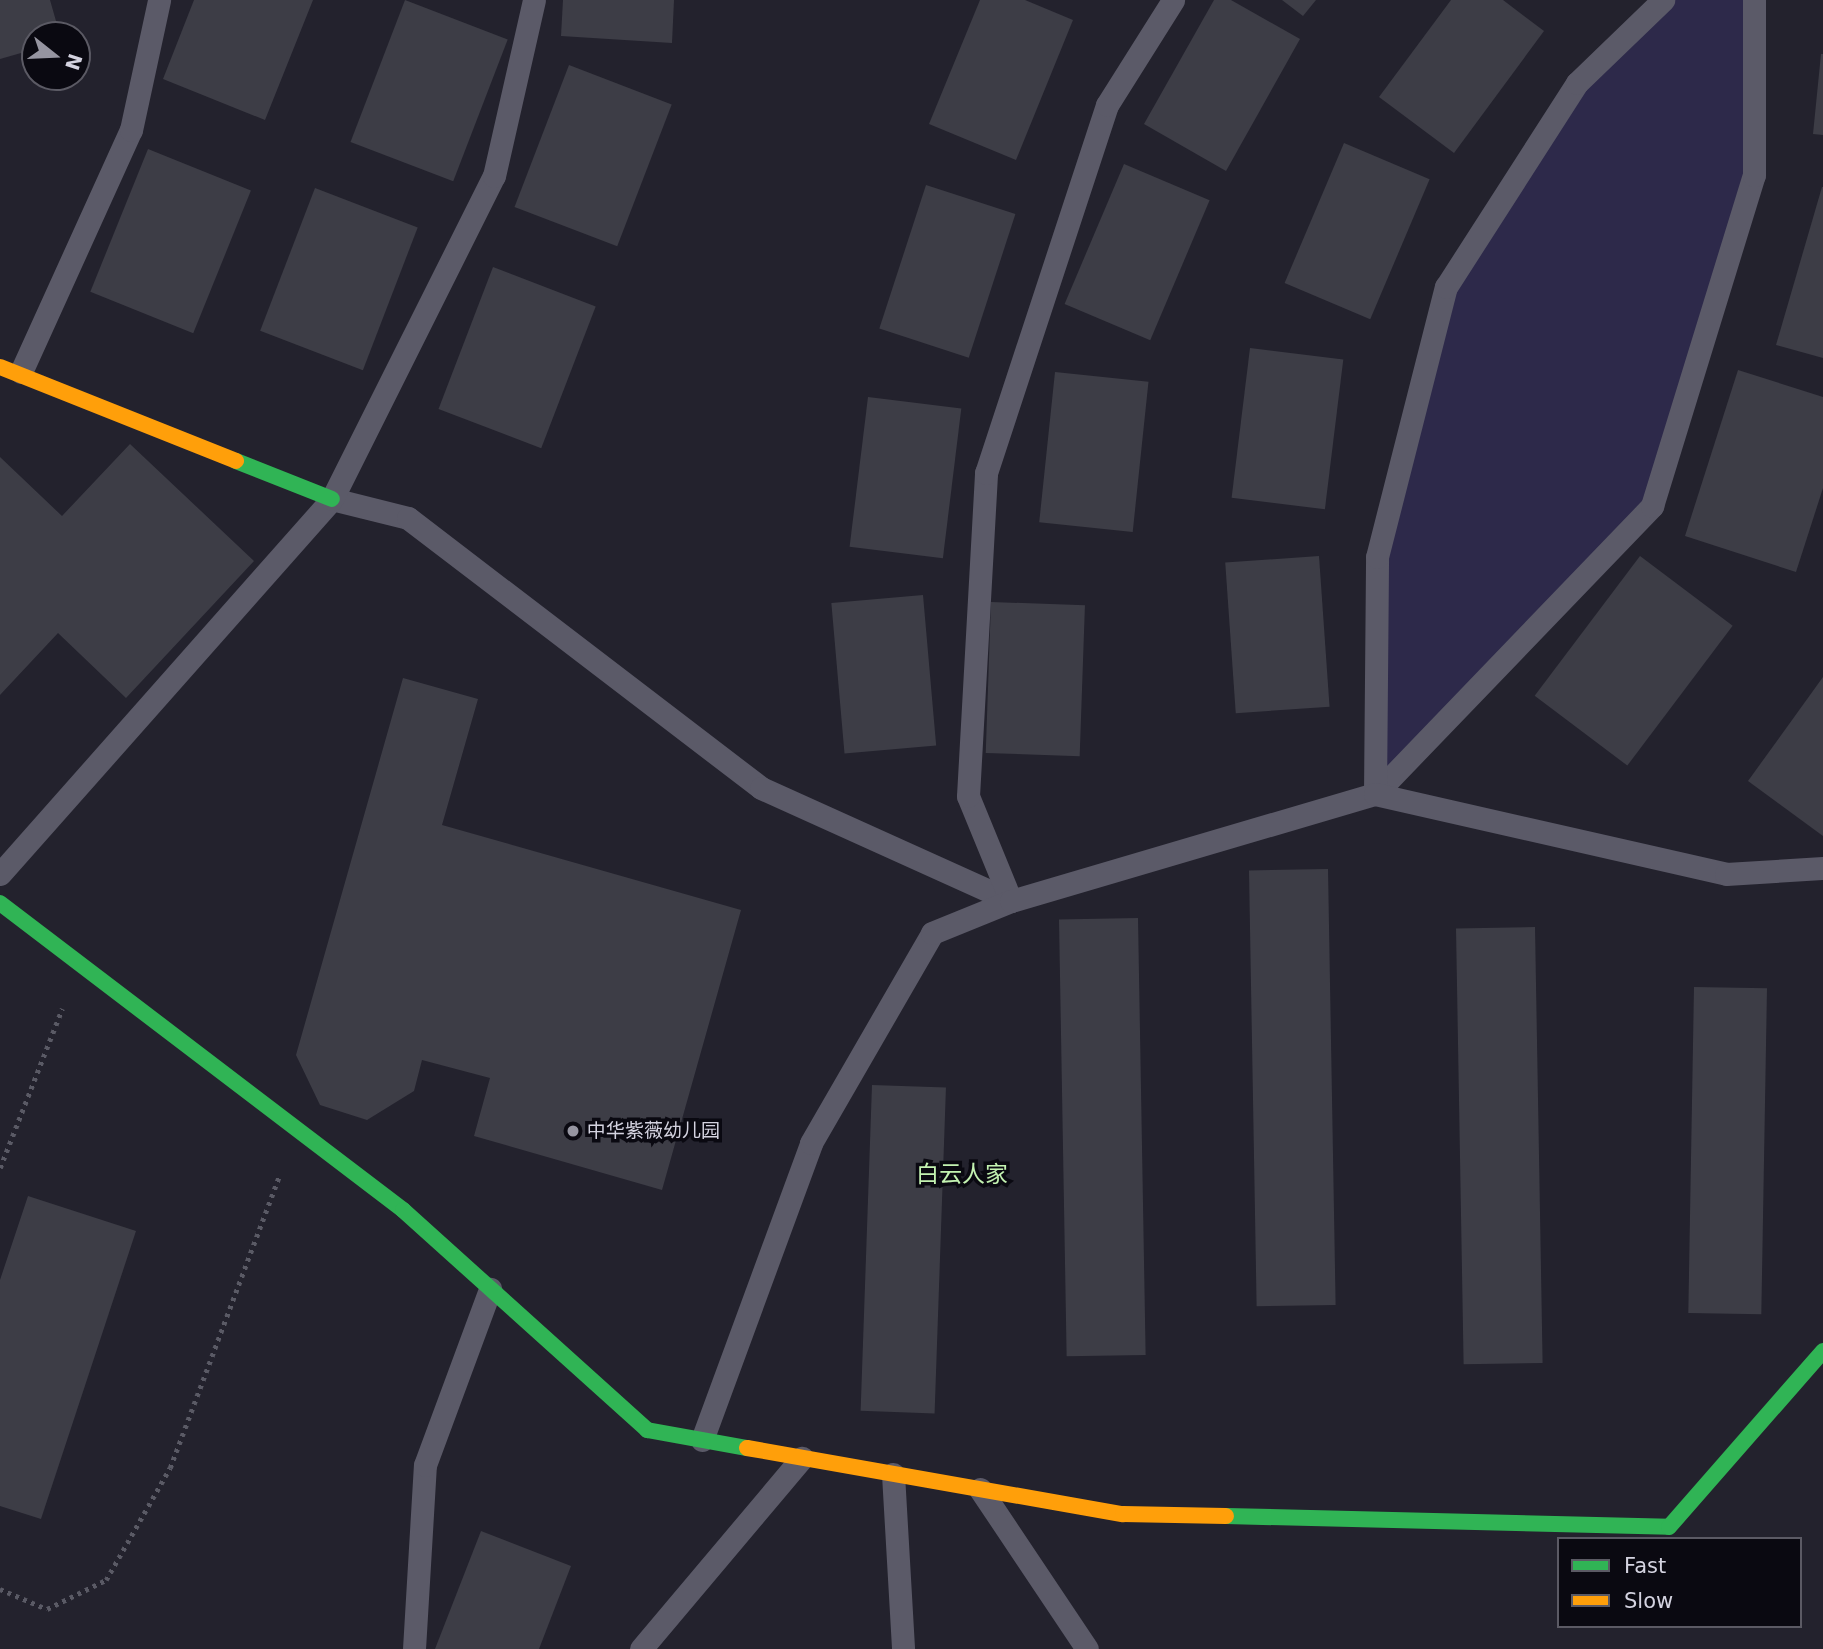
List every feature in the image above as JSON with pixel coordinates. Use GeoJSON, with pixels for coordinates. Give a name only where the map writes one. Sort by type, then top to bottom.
{"type":"FeatureCollection","features":[{"type":"Feature","properties":{"kind":"street"},"geometry":{"type":"LineString","coordinates":[[10,369],[332,499]]}},
{"type":"Feature","properties":{"kind":"street"},"geometry":{"type":"LineString","coordinates":[[0,903],[403,1210],[647,1430],[1124,1514],[1669,1527],[1823,1351]]}},
{"type":"Feature","properties":{"kind":"lane"},"geometry":{"type":"LineString","coordinates":[[10,369],[131,130],[159,0]]}},
{"type":"Feature","properties":{"kind":"lane"},"geometry":{"type":"LineString","coordinates":[[0,874],[332,499],[494,176],[534,0]]}},
{"type":"Feature","properties":{"kind":"lane"},"geometry":{"type":"LineString","coordinates":[[1011,901],[968,796],[986,473],[1107,105],[1173,0]]}},
{"type":"Feature","properties":{"kind":"lane"},"geometry":{"type":"LineString","coordinates":[[1375,794],[1377,557],[1446,287],[1577,83],[1663,0]]}},
{"type":"Feature","properties":{"kind":"lane"},"geometry":{"type":"LineString","coordinates":[[1375,794],[1652,506],[1754,175],[1754,0]]}},
{"type":"Feature","properties":{"kind":"lane"},"geometry":{"type":"LineString","coordinates":[[332,499],[408,517],[761,788],[1011,901]]}},
{"type":"Feature","properties":{"kind":"lane"},"geometry":{"type":"LineString","coordinates":[[702,1440],[811,1143],[932,933],[1011,901],[1375,794],[1726,874],[1823,869]]}},
{"type":"Feature","properties":{"kind":"lane"},"geometry":{"type":"LineString","coordinates":[[414,1649],[425,1465],[490,1289]]}},
{"type":"Feature","properties":{"kind":"lane"},"geometry":{"type":"LineString","coordinates":[[641,1649],[802,1458]]}},
{"type":"Feature","properties":{"kind":"lane"},"geometry":{"type":"LineString","coordinates":[[893,1474],[904,1649]]}},
{"type":"Feature","properties":{"kind":"lane"},"geometry":{"type":"LineString","coordinates":[[979,1489],[1087,1649]]}},
{"type":"Feature","properties":{"kind":"path"},"geometry":{"type":"LineString","coordinates":[[0,1168],[80,964]]}},
{"type":"Feature","properties":{"kind":"path"},"geometry":{"type":"LineString","coordinates":[[0,1589],[47,1609],[106,1580],[170,1468],[297,1130]]}},
{"type":"Feature","properties":{"kind":"shaded area"},"geometry":{"type":"Polygon","coordinates":[[[1663,0],[1754,0],[1754,175],[1652,506],[1375,794],[1377,557],[1446,287],[1577,83],[1663,0]]]}},
{"type":"Feature","properties":{"kind":"building"},"geometry":{"type":"Polygon","coordinates":[[[0,0],[50,0],[56,21],[21,21],[21,53],[0,59],[0,0]]]}},
{"type":"Feature","properties":{"kind":"building"},"geometry":{"type":"Polygon","coordinates":[[[194,0],[313,0],[265,120],[163,79],[194,0]]]}},
{"type":"Feature","properties":{"kind":"building"},"geometry":{"type":"Polygon","coordinates":[[[405,0],[508,39],[453,181],[351,142],[405,0]]]}},
{"type":"Feature","properties":{"kind":"building"},"geometry":{"type":"Polygon","coordinates":[[[563,0],[674,0],[672,43],[561,36],[563,0]]]}},
{"type":"Feature","properties":{"kind":"building"},"geometry":{"type":"Polygon","coordinates":[[[980,0],[1025,0],[1073,20],[1016,160],[929,124],[980,0]]]}},
{"type":"Feature","properties":{"kind":"building"},"geometry":{"type":"Polygon","coordinates":[[[1214,0],[1231,0],[1300,39],[1226,171],[1144,124],[1214,0]]]}},
{"type":"Feature","properties":{"kind":"building"},"geometry":{"type":"Polygon","coordinates":[[[1282,0],[1316,0],[1303,16],[1282,0]]]}},
{"type":"Feature","properties":{"kind":"building"},"geometry":{"type":"Polygon","coordinates":[[[1451,0],[1503,0],[1544,31],[1454,153],[1379,97],[1451,0]]]}},
{"type":"Feature","properties":{"kind":"building"},"geometry":{"type":"Polygon","coordinates":[[[1823,54],[1823,135],[1813,134],[1823,54]]]}},
{"type":"Feature","properties":{"kind":"building"},"geometry":{"type":"Polygon","coordinates":[[[569,65],[672,104],[617,246],[515,207],[569,65]]]}},
{"type":"Feature","properties":{"kind":"building"},"geometry":{"type":"Polygon","coordinates":[[[1344,143],[1430,179],[1370,319],[1285,283],[1344,143]]]}},
{"type":"Feature","properties":{"kind":"building"},"geometry":{"type":"Polygon","coordinates":[[[148,149],[251,191],[193,333],[90,292],[148,149]]]}},
{"type":"Feature","properties":{"kind":"building"},"geometry":{"type":"Polygon","coordinates":[[[1124,164],[1210,200],[1150,340],[1065,304],[1124,164]]]}},
{"type":"Feature","properties":{"kind":"building"},"geometry":{"type":"Polygon","coordinates":[[[926,185],[1015,214],[969,358],[879,329],[926,185]]]}},
{"type":"Feature","properties":{"kind":"building"},"geometry":{"type":"Polygon","coordinates":[[[1823,187],[1823,358],[1776,345],[1823,187]]]}},
{"type":"Feature","properties":{"kind":"building"},"geometry":{"type":"Polygon","coordinates":[[[315,188],[418,227],[363,370],[260,331],[315,188]]]}},
{"type":"Feature","properties":{"kind":"building"},"geometry":{"type":"Polygon","coordinates":[[[493,267],[596,306],[541,448],[439,409],[493,267]]]}},
{"type":"Feature","properties":{"kind":"building"},"geometry":{"type":"Polygon","coordinates":[[[1250,348],[1343,359],[1325,509],[1232,498],[1250,348]]]}},
{"type":"Feature","properties":{"kind":"building"},"geometry":{"type":"Polygon","coordinates":[[[1738,370],[1823,397],[1823,488],[1796,572],[1685,536],[1738,370]]]}},
{"type":"Feature","properties":{"kind":"building"},"geometry":{"type":"Polygon","coordinates":[[[1055,372],[1148,382],[1133,532],[1039,522],[1055,372]]]}},
{"type":"Feature","properties":{"kind":"building"},"geometry":{"type":"Polygon","coordinates":[[[868,397],[961,408],[943,558],[850,547],[868,397]]]}},
{"type":"Feature","properties":{"kind":"building"},"geometry":{"type":"Polygon","coordinates":[[[130,444],[254,561],[126,698],[58,633],[0,695],[0,457],[62,516],[130,444]]]}},
{"type":"Feature","properties":{"kind":"building"},"geometry":{"type":"Polygon","coordinates":[[[1319,556],[1330,707],[1236,713],[1225,563],[1319,556]]]}},
{"type":"Feature","properties":{"kind":"building"},"geometry":{"type":"Polygon","coordinates":[[[1640,556],[1733,626],[1627,766],[1535,696],[1640,556]]]}},
{"type":"Feature","properties":{"kind":"building"},"geometry":{"type":"Polygon","coordinates":[[[923,595],[936,745],[845,753],[831,603],[923,595]]]}},
{"type":"Feature","properties":{"kind":"building"},"geometry":{"type":"Polygon","coordinates":[[[991,602],[1085,605],[1080,756],[986,753],[991,602]]]}},
{"type":"Feature","properties":{"kind":"building"},"geometry":{"type":"Polygon","coordinates":[[[1823,677],[1823,836],[1748,781],[1823,677]]]}},
{"type":"Feature","properties":{"kind":"building"},"geometry":{"type":"Polygon","coordinates":[[[403,678],[478,699],[442,825],[741,910],[662,1190],[474,1136],[490,1078],[422,1060],[414,1091],[367,1120],[320,1105],[296,1055],[403,678]]]}},
{"type":"Feature","properties":{"kind":"building"},"geometry":{"type":"Polygon","coordinates":[[[1328,869],[1336,1305],[1257,1306],[1249,870],[1328,869]]]}},
{"type":"Feature","properties":{"kind":"building"},"geometry":{"type":"Polygon","coordinates":[[[1138,918],[1146,1355],[1067,1356],[1059,919],[1138,918]]]}},
{"type":"Feature","properties":{"kind":"building"},"geometry":{"type":"Polygon","coordinates":[[[1535,927],[1543,1363],[1464,1364],[1456,928],[1535,927]]]}},
{"type":"Feature","properties":{"kind":"building"},"geometry":{"type":"Polygon","coordinates":[[[1694,987],[1767,988],[1761,1314],[1688,1313],[1694,987]]]}},
{"type":"Feature","properties":{"kind":"building"},"geometry":{"type":"Polygon","coordinates":[[[872,1085],[946,1088],[935,1413],[861,1411],[872,1085]]]}},
{"type":"Feature","properties":{"kind":"building"},"geometry":{"type":"Polygon","coordinates":[[[28,1196],[136,1231],[41,1519],[0,1506],[0,1280],[28,1196]]]}},
{"type":"Feature","properties":{"kind":"building"},"geometry":{"type":"Polygon","coordinates":[[[481,1531],[571,1566],[539,1649],[435,1649],[481,1531]]]}},
{"type":"Feature","properties":{"kind":"traffic: fast"},"geometry":{"type":"LineString","coordinates":[[236,461],[332,499]]}},
{"type":"Feature","properties":{"kind":"traffic: fast"},"geometry":{"type":"LineString","coordinates":[[0,903],[403,1210],[647,1430],[747,1448]]}},
{"type":"Feature","properties":{"kind":"traffic: fast"},"geometry":{"type":"LineString","coordinates":[[1226,1516],[1669,1527],[1823,1351]]}},
{"type":"Feature","properties":{"kind":"traffic: slow"},"geometry":{"type":"LineString","coordinates":[[0,367],[236,461]]}},
{"type":"Feature","properties":{"kind":"traffic: slow"},"geometry":{"type":"LineString","coordinates":[[747,1448],[1123,1514],[1226,1516]]}},
{"type":"Feature","properties":{"kind":"place","name":"中华紫薇幼儿园"},"geometry":{"type":"Point","coordinates":[573,1131]}},
{"type":"Feature","properties":{"kind":"district","name":"白云人家"},"geometry":{"type":"Point","coordinates":[962,1174]}}]}
